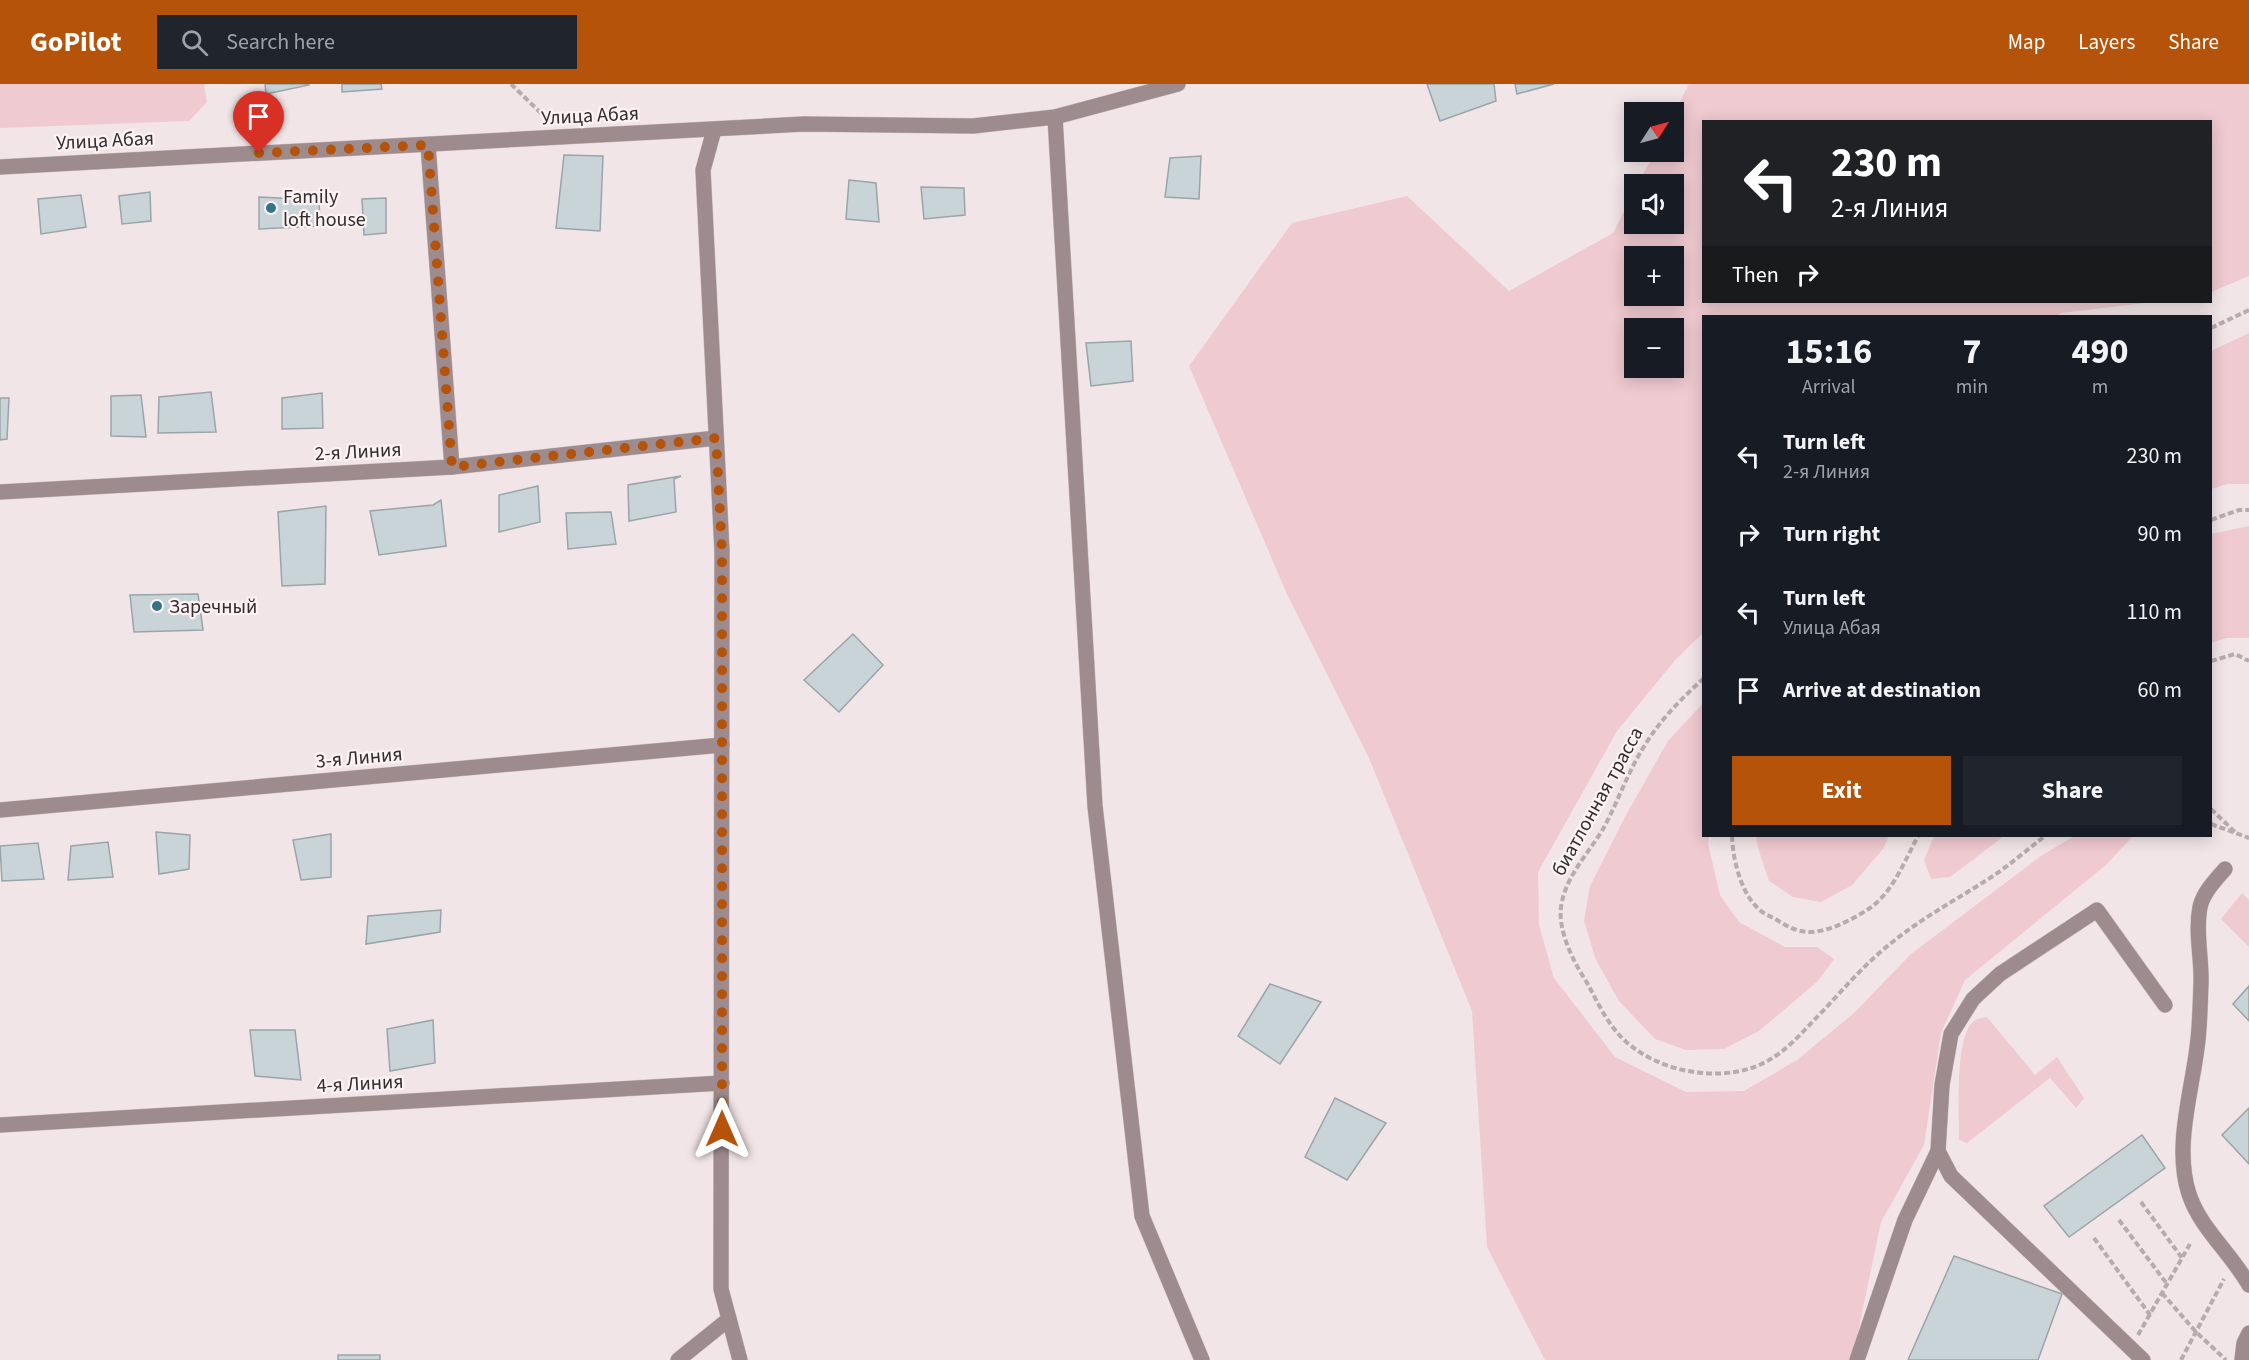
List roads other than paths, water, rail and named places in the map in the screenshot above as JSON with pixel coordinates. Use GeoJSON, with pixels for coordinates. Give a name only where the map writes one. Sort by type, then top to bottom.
{"type":"FeatureCollection","features":[{"type":"Feature","properties":{"kind":"street","name":"Улица Абая"},"geometry":{"type":"LineString","coordinates":[[0,167],[804,124],[974,126],[1055,117],[1179,84]]}},
{"type":"Feature","properties":{"kind":"street"},"geometry":{"type":"LineString","coordinates":[[1055,117],[1095,806],[1142,1216],[1203,1360]]}},
{"type":"Feature","properties":{"kind":"street"},"geometry":{"type":"LineString","coordinates":[[714,130],[703,170],[722,551],[721,1289],[740,1360]]}},
{"type":"Feature","properties":{"kind":"street"},"geometry":{"type":"LineString","coordinates":[[428,145],[452,467]]}},
{"type":"Feature","properties":{"kind":"street","name":"2-я Линия"},"geometry":{"type":"LineString","coordinates":[[0,492],[452,467],[716,438]]}},
{"type":"Feature","properties":{"kind":"street","name":"3-я Линия"},"geometry":{"type":"LineString","coordinates":[[0,810],[722,745]]}},
{"type":"Feature","properties":{"kind":"street"},"geometry":{"type":"LineString","coordinates":[[2225,869],[2201,904],[2198,931],[2201,980],[2198,1045],[2184,1140],[2183,1169],[2189,1195],[2199,1218],[2230,1256],[2249,1285]]}},
{"type":"Feature","properties":{"kind":"street"},"geometry":{"type":"LineString","coordinates":[[1857,1360],[1905,1220],[1938,1151],[1942,1085],[1951,1034],[1973,999],[2000,974],[2097,910],[2165,1005]]}},
{"type":"Feature","properties":{"kind":"street","name":"4-я Линия"},"geometry":{"type":"LineString","coordinates":[[0,1125],[722,1083]]}},
{"type":"Feature","properties":{"kind":"street"},"geometry":{"type":"LineString","coordinates":[[1938,1151],[1951,1176],[2143,1360]]}},
{"type":"Feature","properties":{"kind":"street"},"geometry":{"type":"LineString","coordinates":[[678,1360],[729,1319]]}},
{"type":"Feature","properties":{"kind":"street"},"geometry":{"type":"LineString","coordinates":[[2242,1360],[2244,1343],[2249,1333]]}},
{"type":"Feature","properties":{"kind":"place","name":"Family loft house"},"geometry":{"type":"Point","coordinates":[271,208]}},
{"type":"Feature","properties":{"kind":"place","name":"Заречный"},"geometry":{"type":"Point","coordinates":[157,606]}}]}
